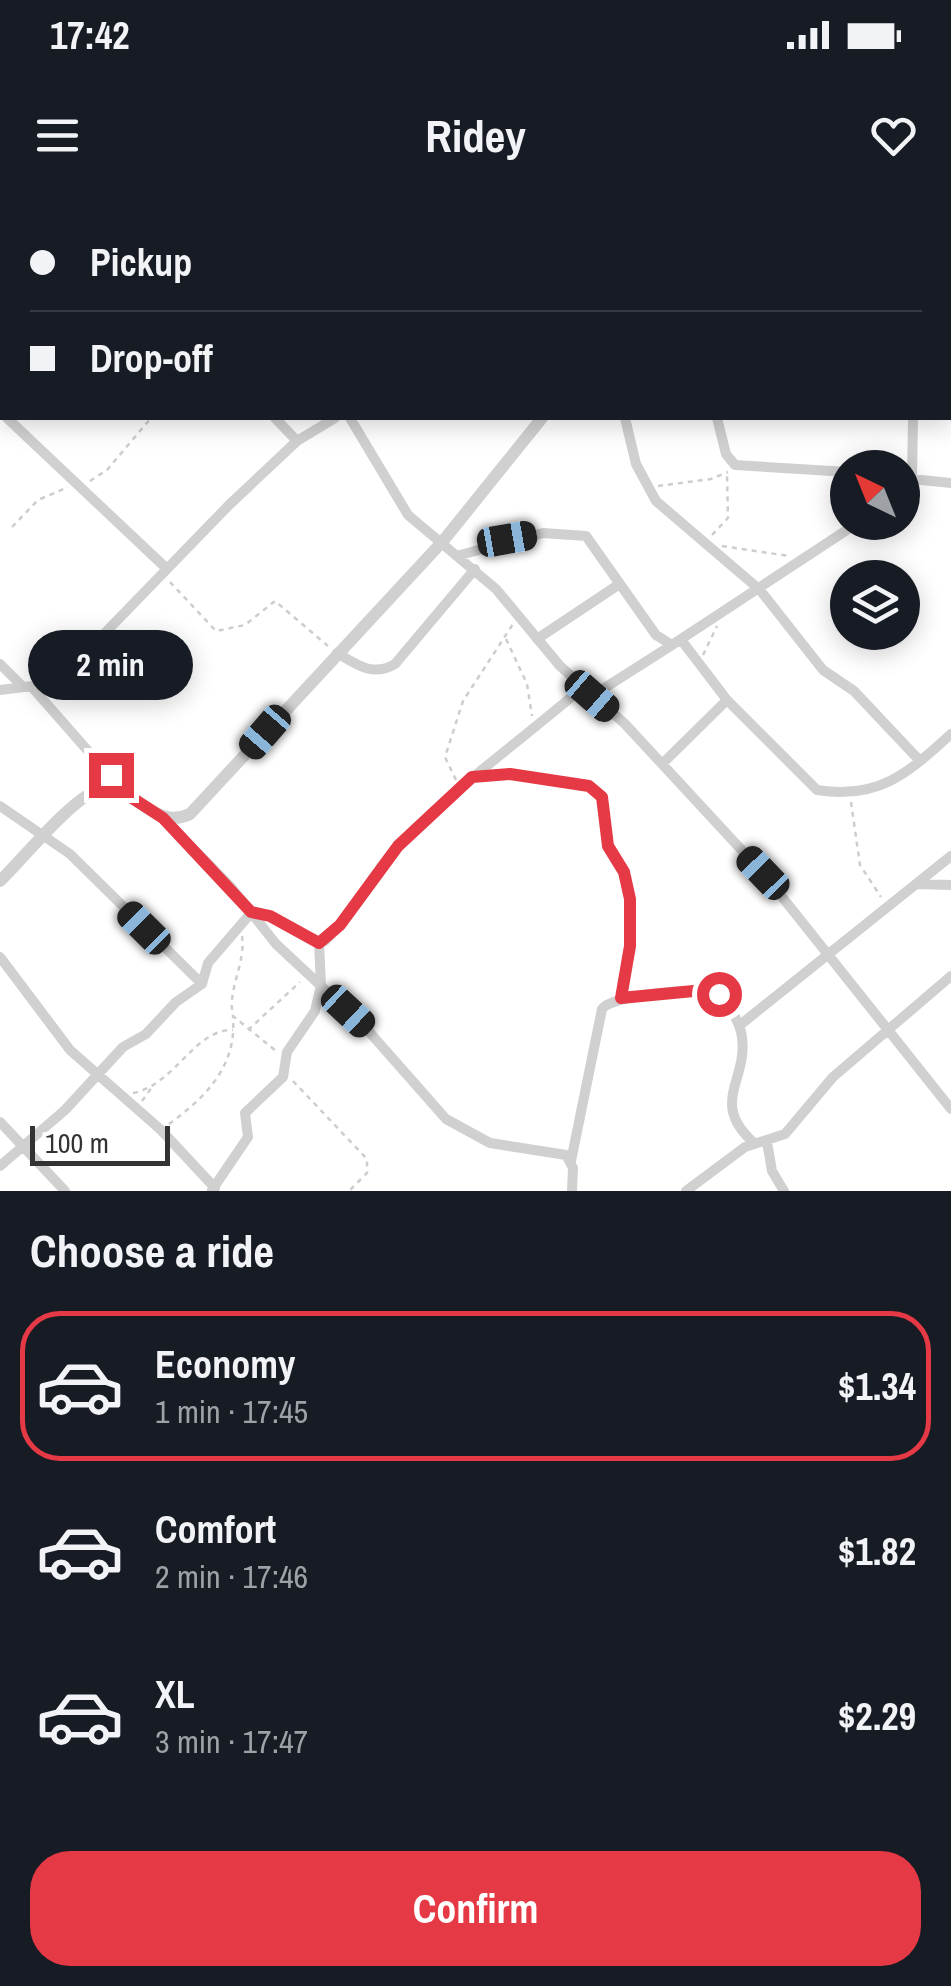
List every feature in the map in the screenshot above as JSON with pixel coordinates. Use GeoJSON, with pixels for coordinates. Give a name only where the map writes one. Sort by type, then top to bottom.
{"type":"FeatureCollection","features":[{"type":"Feature","properties":{"kind":"street"},"geometry":{"type":"LineString","coordinates":[[9,420],[165,570]]}},
{"type":"Feature","properties":{"kind":"street"},"geometry":{"type":"LineString","coordinates":[[277,420],[297,441]]}},
{"type":"Feature","properties":{"kind":"street"},"geometry":{"type":"LineString","coordinates":[[0,690],[48,684],[69,670],[297,441],[333,420]]}},
{"type":"Feature","properties":{"kind":"street"},"geometry":{"type":"LineString","coordinates":[[351,420],[398,502],[475,569],[536,639],[662,764],[763,873],[951,1109]]}},
{"type":"Feature","properties":{"kind":"street"},"geometry":{"type":"LineString","coordinates":[[626,420],[647,487],[668,514],[760,590],[824,670],[854,691],[920,762]]}},
{"type":"Feature","properties":{"kind":"street"},"geometry":{"type":"LineString","coordinates":[[718,420],[731,469],[830,472]]}},
{"type":"Feature","properties":{"kind":"street"},"geometry":{"type":"LineString","coordinates":[[910,450],[913,420]]}},
{"type":"Feature","properties":{"kind":"street"},"geometry":{"type":"LineString","coordinates":[[163,818],[176,821],[204,802],[442,541],[537,423]]}},
{"type":"Feature","properties":{"kind":"street"},"geometry":{"type":"LineString","coordinates":[[920,479],[951,482]]}},
{"type":"Feature","properties":{"kind":"street"},"geometry":{"type":"LineString","coordinates":[[460,554],[542,533],[586,536],[656,635],[677,643],[817,790],[878,789],[920,762],[951,734]]}},
{"type":"Feature","properties":{"kind":"street"},"geometry":{"type":"LineString","coordinates":[[319,943],[340,925],[398,846],[459,786],[587,692],[677,643],[833,540]]}},
{"type":"Feature","properties":{"kind":"street"},"geometry":{"type":"LineString","coordinates":[[337,653],[374,672],[383,671],[394,664],[475,569]]}},
{"type":"Feature","properties":{"kind":"street"},"geometry":{"type":"LineString","coordinates":[[536,639],[618,585]]}},
{"type":"Feature","properties":{"kind":"street"},"geometry":{"type":"LineString","coordinates":[[0,664],[27,686],[126,794],[163,818],[446,1118],[490,1143],[557,1151],[570,1161]]}},
{"type":"Feature","properties":{"kind":"street"},"geometry":{"type":"LineString","coordinates":[[662,764],[728,700]]}},
{"type":"Feature","properties":{"kind":"street"},"geometry":{"type":"LineString","coordinates":[[472,777],[510,774],[589,786],[602,797],[608,846],[624,872],[630,899],[630,946],[621,998]]}},
{"type":"Feature","properties":{"kind":"street"},"geometry":{"type":"LineString","coordinates":[[0,882],[89,794],[112,790],[126,794]]}},
{"type":"Feature","properties":{"kind":"street"},"geometry":{"type":"LineString","coordinates":[[0,806],[70,854],[202,984]]}},
{"type":"Feature","properties":{"kind":"street"},"geometry":{"type":"LineString","coordinates":[[740,1026],[951,856]]}},
{"type":"Feature","properties":{"kind":"street"},"geometry":{"type":"LineString","coordinates":[[915,884],[951,884]]}},
{"type":"Feature","properties":{"kind":"street"},"geometry":{"type":"LineString","coordinates":[[251,912],[270,916],[319,943]]}},
{"type":"Feature","properties":{"kind":"street"},"geometry":{"type":"LineString","coordinates":[[0,1166],[66,1110],[98,1072],[202,984],[208,963],[251,912]]}},
{"type":"Feature","properties":{"kind":"street"},"geometry":{"type":"LineString","coordinates":[[0,957],[70,1050],[161,1130],[213,1189],[248,1137],[245,1113],[283,1078],[285,1057],[314,1011],[321,985],[319,943]]}},
{"type":"Feature","properties":{"kind":"street"},"geometry":{"type":"LineString","coordinates":[[309,974],[320,959]]}},
{"type":"Feature","properties":{"kind":"street"},"geometry":{"type":"LineString","coordinates":[[686,1191],[754,1143],[785,1134],[833,1077],[951,976]]}},
{"type":"Feature","properties":{"kind":"street"},"geometry":{"type":"LineString","coordinates":[[572,1191],[570,1161],[602,1009],[621,998],[712,990],[728,1005],[740,1026],[742,1050],[731,1108],[736,1123],[754,1143]]}},
{"type":"Feature","properties":{"kind":"street"},"geometry":{"type":"LineString","coordinates":[[0,1122],[65,1191]]}},
{"type":"Feature","properties":{"kind":"street"},"geometry":{"type":"LineString","coordinates":[[767,1142],[772,1171],[784,1191]]}},
{"type":"Feature","properties":{"kind":"path"},"geometry":{"type":"LineString","coordinates":[[12,527],[38,500],[78,486],[107,470],[148,420]]}},
{"type":"Feature","properties":{"kind":"path"},"geometry":{"type":"LineString","coordinates":[[647,487],[731,469],[728,518],[704,544]]}},
{"type":"Feature","properties":{"kind":"path"},"geometry":{"type":"LineString","coordinates":[[704,544],[806,559]]}},
{"type":"Feature","properties":{"kind":"path"},"geometry":{"type":"LineString","coordinates":[[165,570],[194,612],[216,631],[245,624],[275,601],[337,653]]}},
{"type":"Feature","properties":{"kind":"path"},"geometry":{"type":"LineString","coordinates":[[700,666],[726,612]]}},
{"type":"Feature","properties":{"kind":"path"},"geometry":{"type":"LineString","coordinates":[[459,786],[446,762],[446,752],[456,734],[463,701],[518,614]]}},
{"type":"Feature","properties":{"kind":"path"},"geometry":{"type":"LineString","coordinates":[[506,638],[527,684],[532,731]]}},
{"type":"Feature","properties":{"kind":"path"},"geometry":{"type":"LineString","coordinates":[[849,791],[860,865],[886,906]]}},
{"type":"Feature","properties":{"kind":"path"},"geometry":{"type":"LineString","coordinates":[[161,1130],[219,1078],[233,1049],[231,999],[244,948],[240,925]]}},
{"type":"Feature","properties":{"kind":"path"},"geometry":{"type":"LineString","coordinates":[[248,1030],[309,974]]}},
{"type":"Feature","properties":{"kind":"path"},"geometry":{"type":"LineString","coordinates":[[233,1016],[285,1057]]}},
{"type":"Feature","properties":{"kind":"path"},"geometry":{"type":"LineString","coordinates":[[124,1095],[153,1086],[174,1072],[206,1038],[234,1030]]}},
{"type":"Feature","properties":{"kind":"path"},"geometry":{"type":"LineString","coordinates":[[283,1078],[304,1088],[367,1159],[369,1168],[349,1191]]}},
{"type":"Feature","properties":{"kind":"path"},"geometry":{"type":"LineString","coordinates":[[138,1108],[153,1086]]}},
{"type":"Feature","properties":{"kind":"route"},"geometry":{"type":"LineString","coordinates":[[111,775],[126,794],[163,818],[251,912],[270,916],[319,943],[326,941],[340,925],[398,846],[472,777],[510,774],[589,786],[602,797],[608,846],[628,883],[632,926],[621,998],[704,990],[719,994]]}}]}
